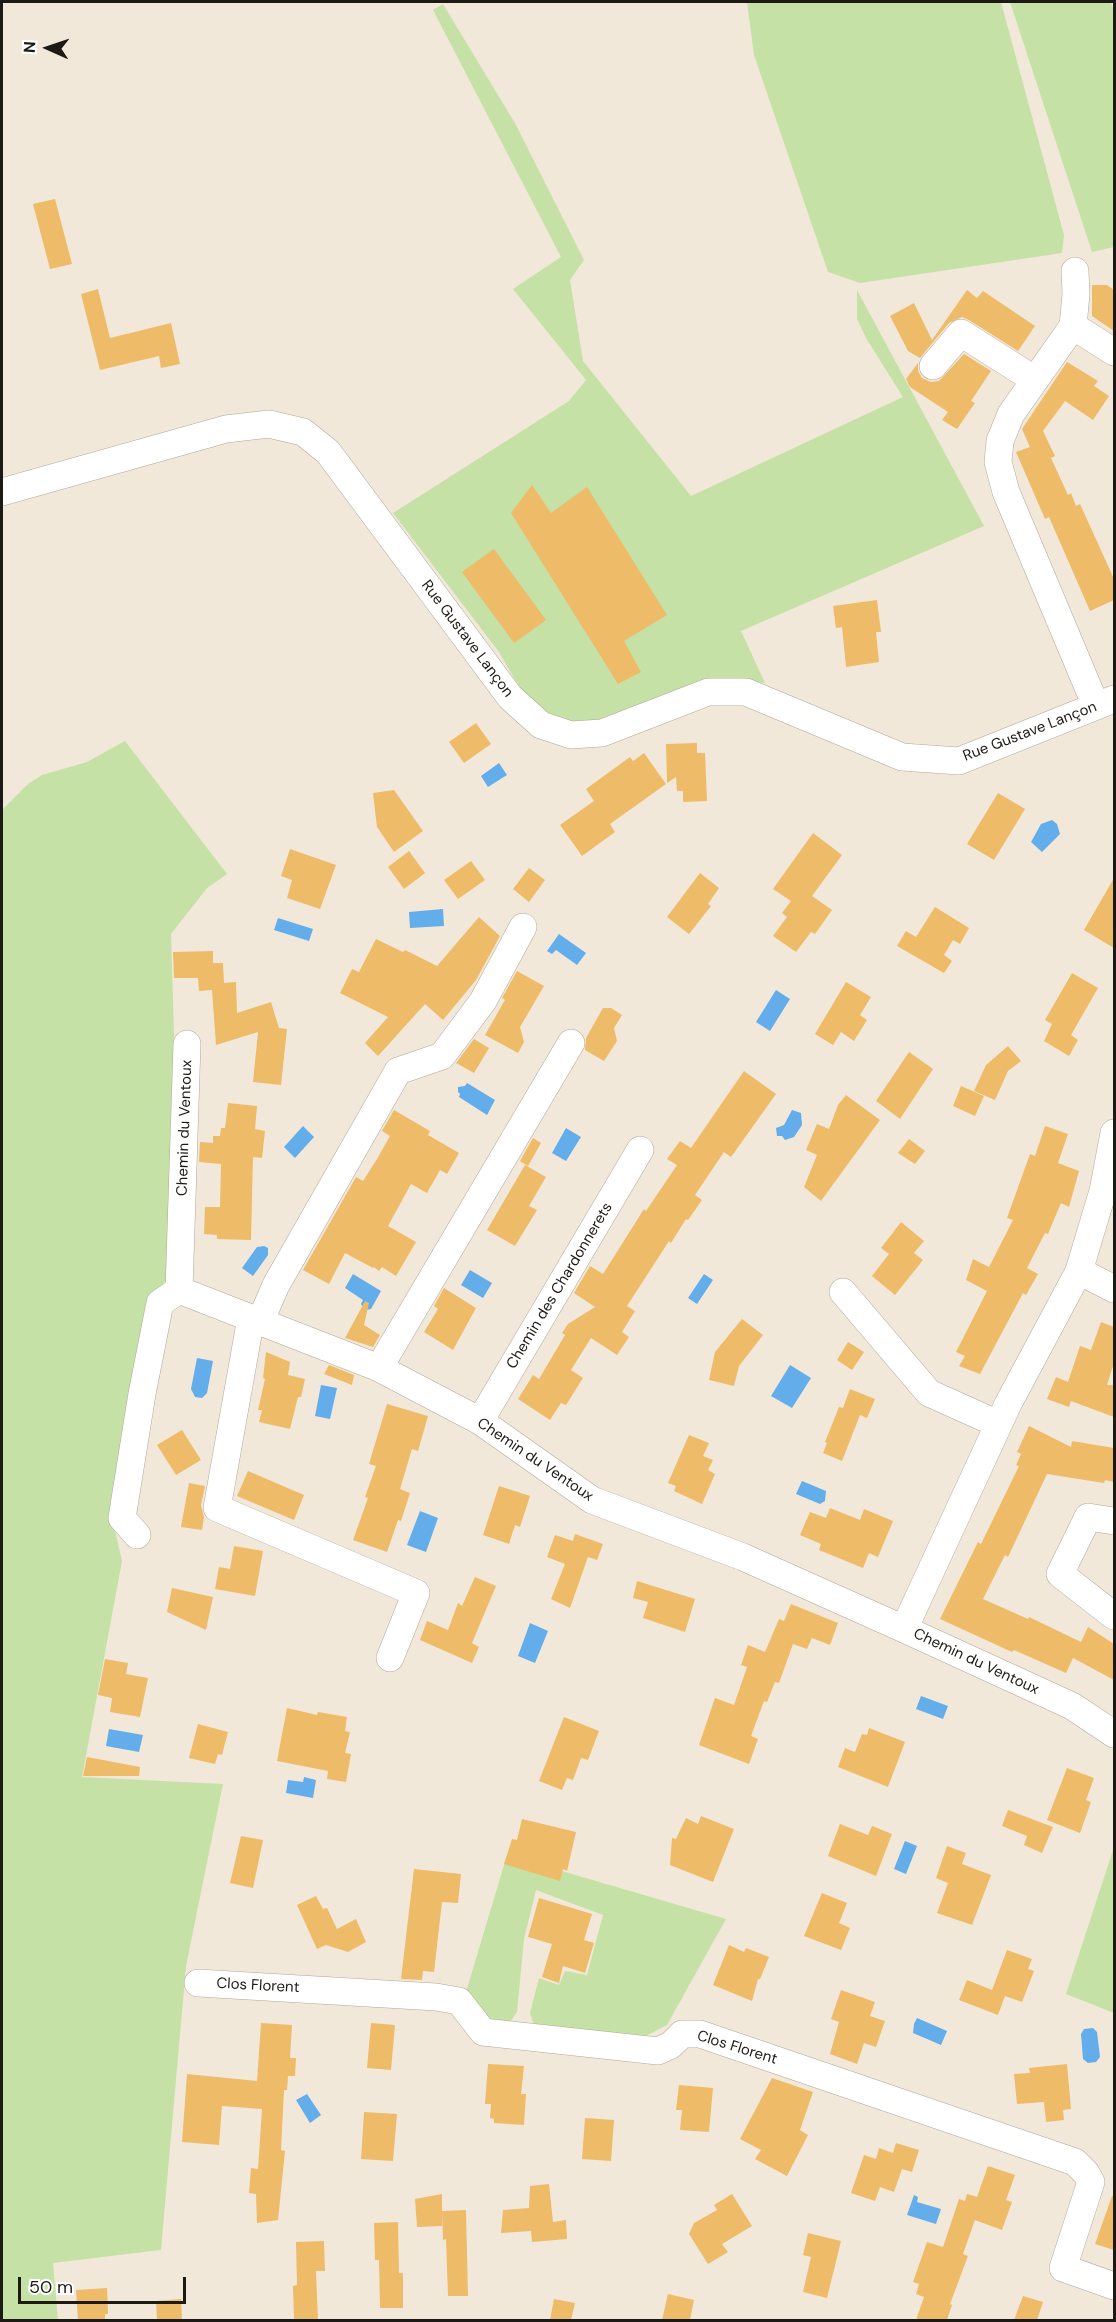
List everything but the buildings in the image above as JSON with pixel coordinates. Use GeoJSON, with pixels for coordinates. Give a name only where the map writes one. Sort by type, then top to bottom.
{"type":"FeatureCollection","features":[{"type":"Feature","properties":{"kind":"street"},"geometry":{"type":"LineString","coordinates":[[1074,271],[1076,294],[1073,326],[1011,414],[1000,441],[998,462],[1006,492],[1105,703]]}},
{"type":"Feature","properties":{"kind":"street"},"geometry":{"type":"LineString","coordinates":[[1073,326],[1114,352]]}},
{"type":"Feature","properties":{"kind":"street"},"geometry":{"type":"LineString","coordinates":[[933,366],[961,333],[1035,380]]}},
{"type":"Feature","properties":{"kind":"street","name":"Rue Gustave Lançon"},"geometry":{"type":"LineString","coordinates":[[2,492],[226,429],[269,424],[303,432],[328,452],[510,697],[542,725],[571,735],[602,733],[708,692],[746,692],[902,757],[959,761],[1105,703]]}},
{"type":"Feature","properties":{"kind":"street"},"geometry":{"type":"LineString","coordinates":[[390,1658],[416,1593],[217,1508],[255,1320],[398,1071],[442,1056],[483,1001],[523,927]]}},
{"type":"Feature","properties":{"kind":"street"},"geometry":{"type":"LineString","coordinates":[[379,1368],[571,1043]]}},
{"type":"Feature","properties":{"kind":"street","name":"Chemin du Ventoux"},"geometry":{"type":"LineString","coordinates":[[188,1044],[179,1290],[379,1368],[480,1421],[592,1500],[742,1557],[904,1629],[1072,1706],[1114,1734]]}},
{"type":"Feature","properties":{"kind":"street"},"geometry":{"type":"LineString","coordinates":[[904,1629],[998,1424],[1079,1271],[1103,1191],[1114,1133]]}},
{"type":"Feature","properties":{"kind":"street","name":"Chemin des Chardonnerets"},"geometry":{"type":"LineString","coordinates":[[480,1421],[640,1150]]}},
{"type":"Feature","properties":{"kind":"street"},"geometry":{"type":"LineString","coordinates":[[1079,1271],[1114,1289]]}},
{"type":"Feature","properties":{"kind":"street"},"geometry":{"type":"LineString","coordinates":[[136,1535],[122,1518],[142,1394],[160,1303],[179,1290]]}},
{"type":"Feature","properties":{"kind":"street"},"geometry":{"type":"LineString","coordinates":[[843,1292],[929,1393],[998,1424]]}},
{"type":"Feature","properties":{"kind":"street"},"geometry":{"type":"LineString","coordinates":[[1114,1521],[1088,1518],[1059,1574],[1114,1616]]}},
{"type":"Feature","properties":{"kind":"street","name":"Clos Florent"},"geometry":{"type":"LineString","coordinates":[[198,1983],[436,1996],[459,2001],[483,2032],[658,2051],[671,2045],[682,2034],[700,2034],[1075,2162],[1091,2182],[1063,2268],[1114,2286]]}},
{"type":"Feature","properties":{"kind":"green space"},"geometry":{"type":"Polygon","coordinates":[[[747,2],[1001,2],[1064,235],[1062,253],[860,283],[828,272],[754,55],[747,2]]]}},
{"type":"Feature","properties":{"kind":"green space"},"geometry":{"type":"Polygon","coordinates":[[[1010,2],[1111,2],[1114,12],[1114,247],[1092,252],[1010,2]]]}},
{"type":"Feature","properties":{"kind":"green space"},"geometry":{"type":"Polygon","coordinates":[[[443,4],[516,125],[584,260],[570,280],[583,361],[691,496],[903,397],[866,338],[857,319],[857,290],[984,526],[741,631],[765,683],[726,678],[696,684],[605,721],[540,723],[499,652],[393,513],[569,401],[586,380],[513,289],[561,257],[433,10],[443,4]]]}},
{"type":"Feature","properties":{"kind":"green space"},"geometry":{"type":"Polygon","coordinates":[[[125,741],[227,874],[207,888],[171,934],[174,1034],[172,1274],[153,1295],[113,1522],[122,1561],[82,1777],[223,1784],[186,1966],[161,2250],[53,2263],[58,2320],[2,2320],[2,810],[28,784],[42,775],[87,762],[125,741]]]}},
{"type":"Feature","properties":{"kind":"green space"},"geometry":{"type":"Polygon","coordinates":[[[1114,1847],[1114,2013],[1066,1994],[1114,1847]]]}},
{"type":"Feature","properties":{"kind":"green space"},"geometry":{"type":"Polygon","coordinates":[[[507,1855],[726,1919],[667,2025],[646,2036],[534,2025],[530,2013],[539,1978],[559,1985],[565,1971],[587,1975],[603,1915],[536,1890],[524,1939],[517,2012],[510,2022],[485,2021],[466,1992],[507,1855]]]}},
{"type":"Feature","properties":{"kind":"water"},"geometry":{"type":"Polygon","coordinates":[[[499,763],[507,775],[488,787],[481,776],[499,763]]]}},
{"type":"Feature","properties":{"kind":"water"},"geometry":{"type":"Polygon","coordinates":[[[1052,820],[1057,824],[1060,834],[1042,852],[1031,842],[1041,824],[1052,820]]]}},
{"type":"Feature","properties":{"kind":"water"},"geometry":{"type":"Polygon","coordinates":[[[443,909],[444,926],[410,928],[409,912],[443,909]]]}},
{"type":"Feature","properties":{"kind":"water"},"geometry":{"type":"Polygon","coordinates":[[[278,918],[313,929],[309,941],[274,930],[278,918]]]}},
{"type":"Feature","properties":{"kind":"water"},"geometry":{"type":"Polygon","coordinates":[[[559,934],[586,953],[577,965],[556,950],[552,954],[547,951],[559,934]]]}},
{"type":"Feature","properties":{"kind":"water"},"geometry":{"type":"Polygon","coordinates":[[[776,990],[790,999],[770,1031],[756,1022],[776,990]]]}},
{"type":"Feature","properties":{"kind":"water"},"geometry":{"type":"Polygon","coordinates":[[[467,1083],[495,1100],[487,1115],[459,1097],[458,1087],[465,1086],[467,1083]]]}},
{"type":"Feature","properties":{"kind":"water"},"geometry":{"type":"Polygon","coordinates":[[[792,1110],[801,1113],[802,1125],[794,1137],[785,1140],[782,1136],[777,1136],[776,1128],[784,1125],[792,1110]]]}},
{"type":"Feature","properties":{"kind":"water"},"geometry":{"type":"Polygon","coordinates":[[[303,1126],[314,1137],[295,1158],[284,1147],[303,1126]]]}},
{"type":"Feature","properties":{"kind":"water"},"geometry":{"type":"Polygon","coordinates":[[[566,1128],[581,1137],[566,1161],[552,1153],[566,1128]]]}},
{"type":"Feature","properties":{"kind":"water"},"geometry":{"type":"Polygon","coordinates":[[[257,1247],[268,1248],[268,1255],[253,1276],[242,1268],[257,1247]]]}},
{"type":"Feature","properties":{"kind":"water"},"geometry":{"type":"Polygon","coordinates":[[[470,1270],[492,1283],[483,1298],[461,1285],[470,1270]]]}},
{"type":"Feature","properties":{"kind":"water"},"geometry":{"type":"Polygon","coordinates":[[[353,1274],[381,1291],[371,1309],[365,1310],[361,1304],[363,1300],[345,1288],[353,1274]]]}},
{"type":"Feature","properties":{"kind":"water"},"geometry":{"type":"Polygon","coordinates":[[[704,1274],[713,1280],[697,1304],[688,1298],[704,1274]]]}},
{"type":"Feature","properties":{"kind":"water"},"geometry":{"type":"Polygon","coordinates":[[[197,1358],[213,1361],[207,1393],[202,1398],[195,1397],[191,1389],[197,1358]]]}},
{"type":"Feature","properties":{"kind":"water"},"geometry":{"type":"Polygon","coordinates":[[[790,1365],[811,1378],[792,1408],[771,1396],[790,1365]]]}},
{"type":"Feature","properties":{"kind":"water"},"geometry":{"type":"Polygon","coordinates":[[[321,1385],[337,1388],[330,1419],[315,1416],[321,1385]]]}},
{"type":"Feature","properties":{"kind":"water"},"geometry":{"type":"Polygon","coordinates":[[[802,1481],[826,1491],[825,1501],[820,1504],[796,1494],[802,1481]]]}},
{"type":"Feature","properties":{"kind":"water"},"geometry":{"type":"Polygon","coordinates":[[[420,1511],[438,1518],[426,1552],[407,1545],[420,1511]]]}},
{"type":"Feature","properties":{"kind":"water"},"geometry":{"type":"Polygon","coordinates":[[[530,1623],[548,1631],[535,1663],[518,1656],[530,1623]]]}},
{"type":"Feature","properties":{"kind":"water"},"geometry":{"type":"Polygon","coordinates":[[[921,1696],[948,1706],[943,1719],[916,1709],[921,1696]]]}},
{"type":"Feature","properties":{"kind":"water"},"geometry":{"type":"Polygon","coordinates":[[[109,1729],[143,1735],[139,1752],[106,1746],[109,1729]]]}},
{"type":"Feature","properties":{"kind":"water"},"geometry":{"type":"Polygon","coordinates":[[[304,1777],[316,1780],[313,1798],[286,1793],[288,1780],[303,1782],[304,1777]]]}},
{"type":"Feature","properties":{"kind":"water"},"geometry":{"type":"Polygon","coordinates":[[[905,1841],[917,1846],[906,1874],[894,1869],[905,1841]]]}},
{"type":"Feature","properties":{"kind":"water"},"geometry":{"type":"Polygon","coordinates":[[[917,2018],[947,2031],[941,2045],[913,2033],[917,2018]]]}},
{"type":"Feature","properties":{"kind":"water"},"geometry":{"type":"Polygon","coordinates":[[[1093,2028],[1097,2032],[1100,2057],[1096,2062],[1088,2063],[1083,2059],[1081,2034],[1084,2029],[1093,2028]]]}},
{"type":"Feature","properties":{"kind":"water"},"geometry":{"type":"Polygon","coordinates":[[[307,2094],[321,2115],[310,2123],[296,2100],[307,2094]]]}},
{"type":"Feature","properties":{"kind":"water"},"geometry":{"type":"Polygon","coordinates":[[[914,2195],[918,2197],[917,2202],[941,2209],[936,2224],[907,2215],[914,2195]]]}}]}
